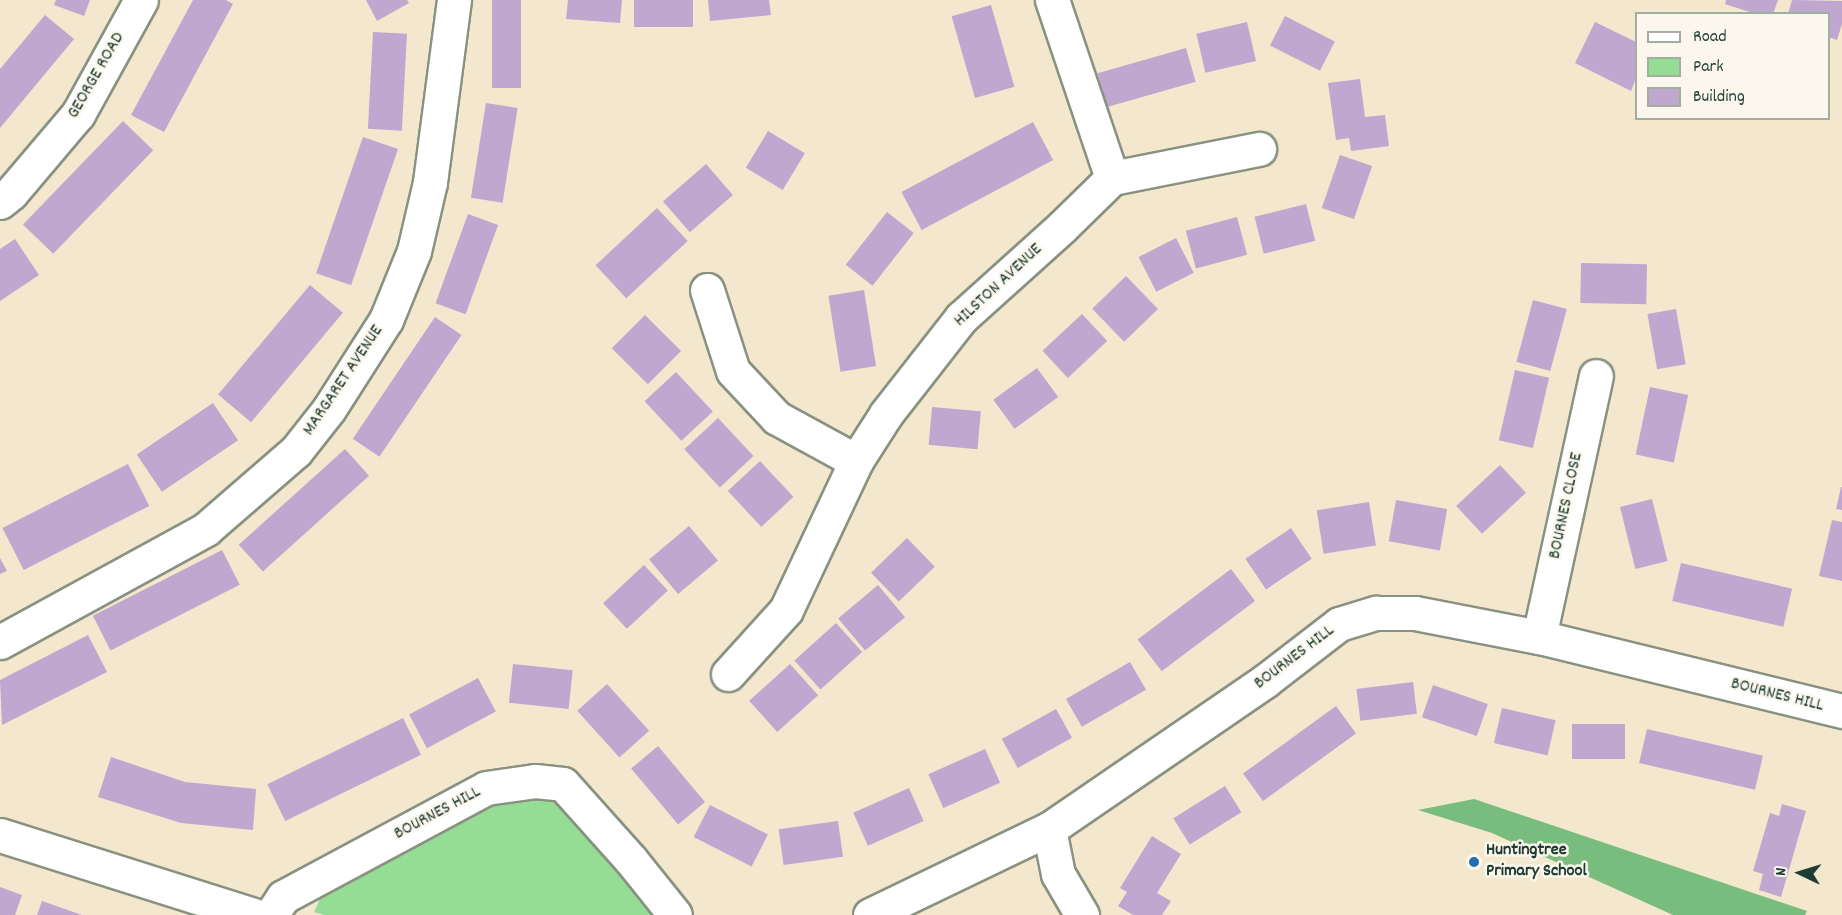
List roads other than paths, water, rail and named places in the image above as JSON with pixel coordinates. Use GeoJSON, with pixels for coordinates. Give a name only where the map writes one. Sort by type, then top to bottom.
{"type":"FeatureCollection","features":[{"type":"Feature","properties":{"kind":"street","name":"GEORGE ROAD"},"geometry":{"type":"LineString","coordinates":[[0,202],[11,193],[78,114],[141,0]]}},
{"type":"Feature","properties":{"kind":"street","name":"MARGARET AVENUE"},"geometry":{"type":"LineString","coordinates":[[0,642],[206,529],[296,451],[329,409],[386,320],[414,250],[430,182],[454,0]]}},
{"type":"Feature","properties":{"kind":"street"},"geometry":{"type":"LineString","coordinates":[[1052,0],[1112,178],[1259,149]]}},
{"type":"Feature","properties":{"kind":"street","name":"HILSTON AVENUE"},"geometry":{"type":"LineString","coordinates":[[728,674],[786,610],[856,461],[886,414],[961,318],[1062,227],[1112,178]]}},
{"type":"Feature","properties":{"kind":"street"},"geometry":{"type":"LineString","coordinates":[[707,290],[733,370],[777,418],[856,461]]}},
{"type":"Feature","properties":{"kind":"street","name":"BOURNES CLOSE"},"geometry":{"type":"LineString","coordinates":[[1539,637],[1596,376]]}},
{"type":"Feature","properties":{"kind":"street","name":"BOURNES HILL"},"geometry":{"type":"LineString","coordinates":[[870,915],[1049,829],[1265,681],[1339,624],[1376,613],[1415,613],[1539,637],[1842,711]]}},
{"type":"Feature","properties":{"kind":"street","name":"BOURNES HILL"},"geometry":{"type":"LineString","coordinates":[[271,915],[283,897],[486,788],[535,781],[563,784],[631,860],[675,915]]}},
{"type":"Feature","properties":{"kind":"street"},"geometry":{"type":"LineString","coordinates":[[1049,829],[1058,874],[1082,915]]}},
{"type":"Feature","properties":{"kind":"street"},"geometry":{"type":"LineString","coordinates":[[0,835],[254,915]]}},
{"type":"Feature","properties":{"kind":"place","name":"Huntingtree Primary School"},"geometry":{"type":"Point","coordinates":[1474,862]}}]}
